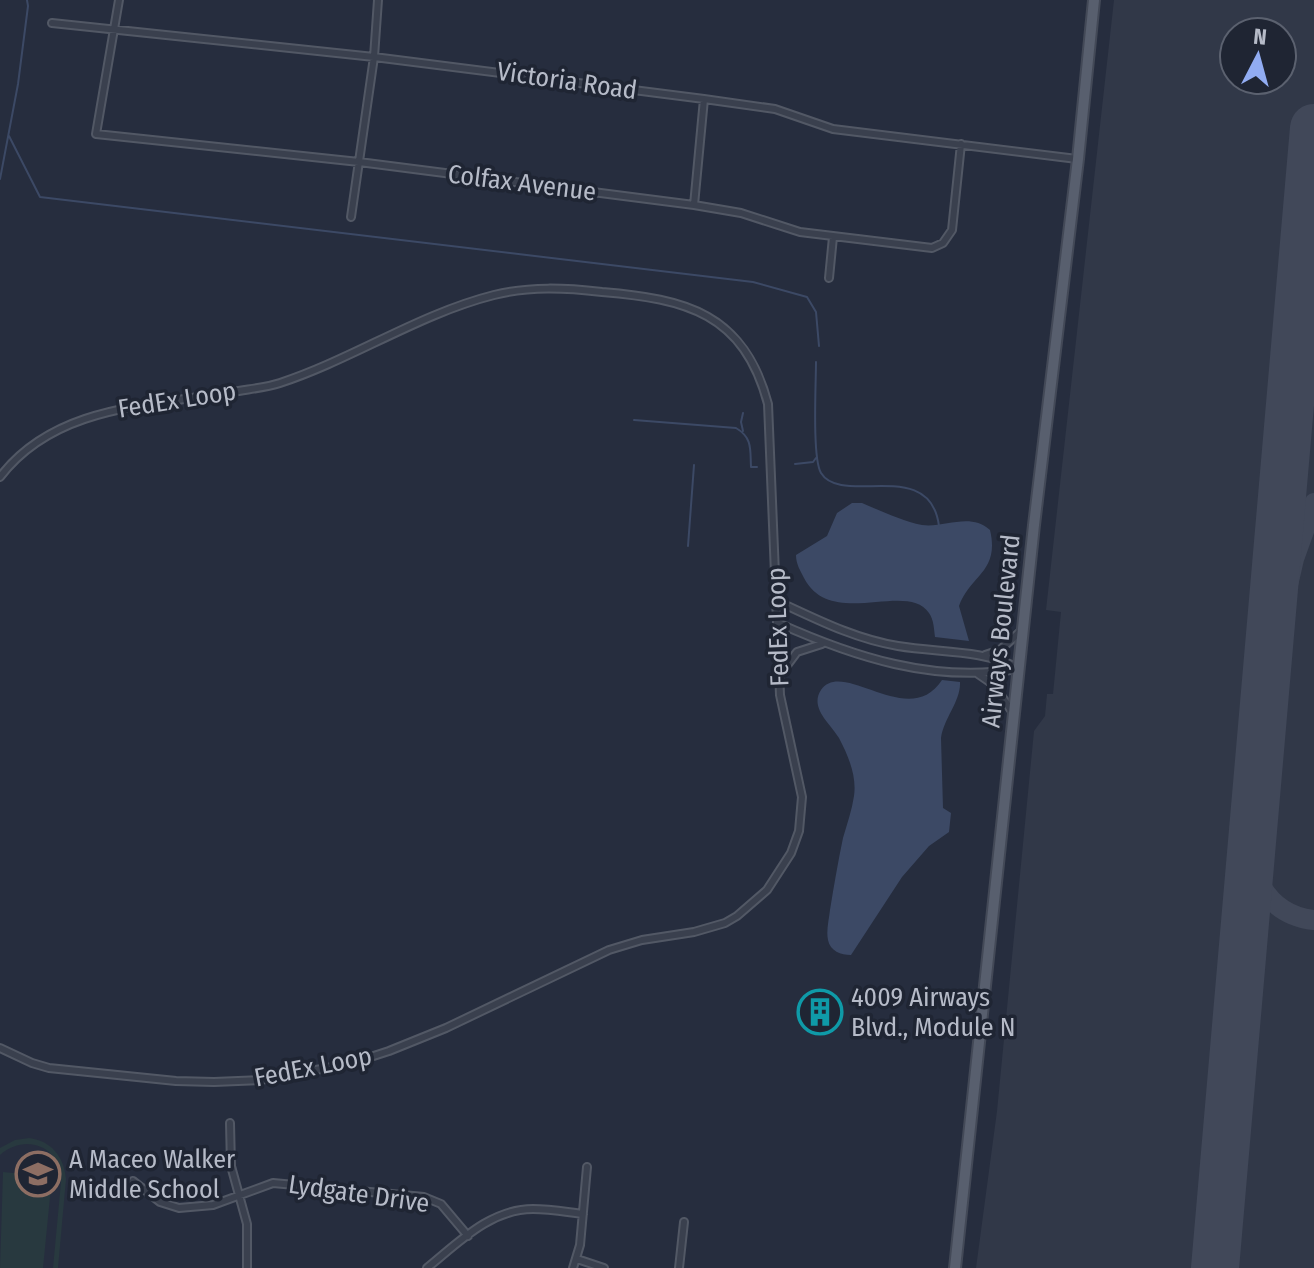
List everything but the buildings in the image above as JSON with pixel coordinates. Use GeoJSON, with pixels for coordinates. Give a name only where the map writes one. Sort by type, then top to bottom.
{"type":"FeatureCollection","features":[{"type":"Feature","properties":{"kind":"main road","name":"Airways Boulevard"},"geometry":{"type":"LineString","coordinates":[[955,1268],[1094,0]]}},
{"type":"Feature","properties":{"kind":"street"},"geometry":{"type":"LineString","coordinates":[[113,30],[119,0]]}},
{"type":"Feature","properties":{"kind":"street"},"geometry":{"type":"LineString","coordinates":[[351,217],[374,57],[378,0]]}},
{"type":"Feature","properties":{"kind":"street","name":"Victoria Road"},"geometry":{"type":"LineString","coordinates":[[52,23],[374,57],[704,99],[775,109],[833,129],[1078,159]]}},
{"type":"Feature","properties":{"kind":"street","name":"Colfax Avenue"},"geometry":{"type":"LineString","coordinates":[[113,30],[96,134],[359,162],[694,205],[741,213],[800,232],[833,237],[932,248],[943,243],[952,230],[961,144]]}},
{"type":"Feature","properties":{"kind":"street"},"geometry":{"type":"LineString","coordinates":[[694,205],[704,99]]}},
{"type":"Feature","properties":{"kind":"street"},"geometry":{"type":"LineString","coordinates":[[829,278],[833,237]]}},
{"type":"Feature","properties":{"kind":"street","name":"FedEx Loop"},"geometry":{"type":"LineString","coordinates":[[0,477],[42,438],[90,416],[279,383],[459,306],[496,294],[564,288],[660,298],[703,313],[743,348],[761,380],[770,413],[779,676],[784,716],[802,788],[799,831],[778,877],[746,909],[725,923],[609,950],[416,1041],[370,1058],[325,1069],[251,1080],[176,1081],[49,1068],[0,1048]]}},
{"type":"Feature","properties":{"kind":"street"},"geometry":{"type":"LineString","coordinates":[[777,601],[856,635],[906,647],[984,655],[1019,669]]}},
{"type":"Feature","properties":{"kind":"street"},"geometry":{"type":"LineString","coordinates":[[778,623],[862,657],[903,665],[975,673],[1019,669]]}},
{"type":"Feature","properties":{"kind":"street"},"geometry":{"type":"LineString","coordinates":[[984,655],[1000,650],[1024,627]]}},
{"type":"Feature","properties":{"kind":"street"},"geometry":{"type":"LineString","coordinates":[[779,676],[797,652],[825,643]]}},
{"type":"Feature","properties":{"kind":"street"},"geometry":{"type":"LineString","coordinates":[[903,665],[906,647]]}},
{"type":"Feature","properties":{"kind":"street"},"geometry":{"type":"LineString","coordinates":[[975,673],[994,685],[1014,715]]}},
{"type":"Feature","properties":{"kind":"street"},"geometry":{"type":"LineString","coordinates":[[230,1123],[230,1157],[247,1224],[247,1268]]}},
{"type":"Feature","properties":{"kind":"street"},"geometry":{"type":"LineString","coordinates":[[573,1268],[577,1259],[587,1167]]}},
{"type":"Feature","properties":{"kind":"street","name":"Lydgate Drive"},"geometry":{"type":"LineString","coordinates":[[133,1181],[160,1202],[179,1208],[204,1207],[240,1196],[258,1186],[280,1183],[424,1197],[441,1204],[468,1236]]}},
{"type":"Feature","properties":{"kind":"street"},"geometry":{"type":"LineString","coordinates":[[427,1268],[492,1219],[511,1211],[532,1209],[583,1214]]}},
{"type":"Feature","properties":{"kind":"street"},"geometry":{"type":"LineString","coordinates":[[679,1268],[684,1222]]}},
{"type":"Feature","properties":{"kind":"street"},"geometry":{"type":"LineString","coordinates":[[577,1259],[604,1268]]}},
{"type":"Feature","properties":{"kind":"shaded area"},"geometry":{"type":"Polygon","coordinates":[[[1114,0],[1314,0],[1314,1268],[976,1268],[997,1111],[1034,731],[1045,716],[1047,694],[1053,694],[1061,612],[1046,610],[1114,0]]]}},
{"type":"Feature","properties":{"kind":"shaded area"},"geometry":{"type":"Polygon","coordinates":[[[29,1138],[50,1146],[65,1171],[58,1268],[53,1268],[61,1182],[56,1160],[49,1152],[31,1144],[10,1148],[0,1155],[0,1148],[15,1140],[29,1138]]]}},
{"type":"Feature","properties":{"kind":"shaded area"},"geometry":{"type":"Polygon","coordinates":[[[3,1172],[52,1177],[43,1268],[0,1268],[3,1172]]]}},
{"type":"Feature","properties":{"kind":"water"},"geometry":{"type":"Polygon","coordinates":[[[852,503],[862,503],[922,525],[966,521],[990,530],[991,555],[959,606],[969,641],[935,637],[931,616],[918,604],[904,601],[850,603],[832,601],[816,593],[804,578],[796,555],[827,536],[837,513],[852,503]]]}},
{"type":"Feature","properties":{"kind":"water"},"geometry":{"type":"Polygon","coordinates":[[[942,680],[960,682],[958,696],[941,738],[943,808],[951,813],[949,832],[929,846],[902,877],[851,955],[840,953],[829,944],[827,929],[855,788],[851,766],[839,738],[822,716],[818,697],[831,682],[845,682],[912,699],[928,694],[942,680]]]}},
{"type":"Feature","properties":{"kind":"waterway"},"geometry":{"type":"LineString","coordinates":[[0,179],[18,84],[27,0]]}},
{"type":"Feature","properties":{"kind":"waterway"},"geometry":{"type":"LineString","coordinates":[[9,136],[40,197],[753,282],[807,297],[816,312],[819,346]]}},
{"type":"Feature","properties":{"kind":"waterway"},"geometry":{"type":"LineString","coordinates":[[816,362],[815,437],[821,473],[832,482],[847,486],[903,487],[920,493],[932,505],[939,526]]}},
{"type":"Feature","properties":{"kind":"waterway"},"geometry":{"type":"LineString","coordinates":[[743,413],[743,431]]}},
{"type":"Feature","properties":{"kind":"waterway"},"geometry":{"type":"LineString","coordinates":[[634,420],[736,428],[748,440],[751,467],[757,467]]}},
{"type":"Feature","properties":{"kind":"waterway"},"geometry":{"type":"LineString","coordinates":[[795,464],[813,462],[816,458]]}},
{"type":"Feature","properties":{"kind":"waterway"},"geometry":{"type":"LineString","coordinates":[[688,546],[694,465]]}},
{"type":"Feature","properties":{"kind":"taxiway"},"geometry":{"type":"LineString","coordinates":[[1266,680],[1294,559],[1314,503]]}},
{"type":"Feature","properties":{"kind":"taxiway"},"geometry":{"type":"LineString","coordinates":[[1250,857],[1258,881],[1271,900],[1290,913],[1314,920]]}},
{"type":"Feature","properties":{"kind":"runway"},"geometry":{"type":"LineString","coordinates":[[1215,1268],[1314,128]]}},
{"type":"Feature","properties":{"kind":"place","name":"4009 Airways Blvd., Module N"},"geometry":{"type":"Point","coordinates":[820,1012]}},
{"type":"Feature","properties":{"kind":"place","name":"A Maceo Walker Middle School"},"geometry":{"type":"Point","coordinates":[38,1174]}}]}
